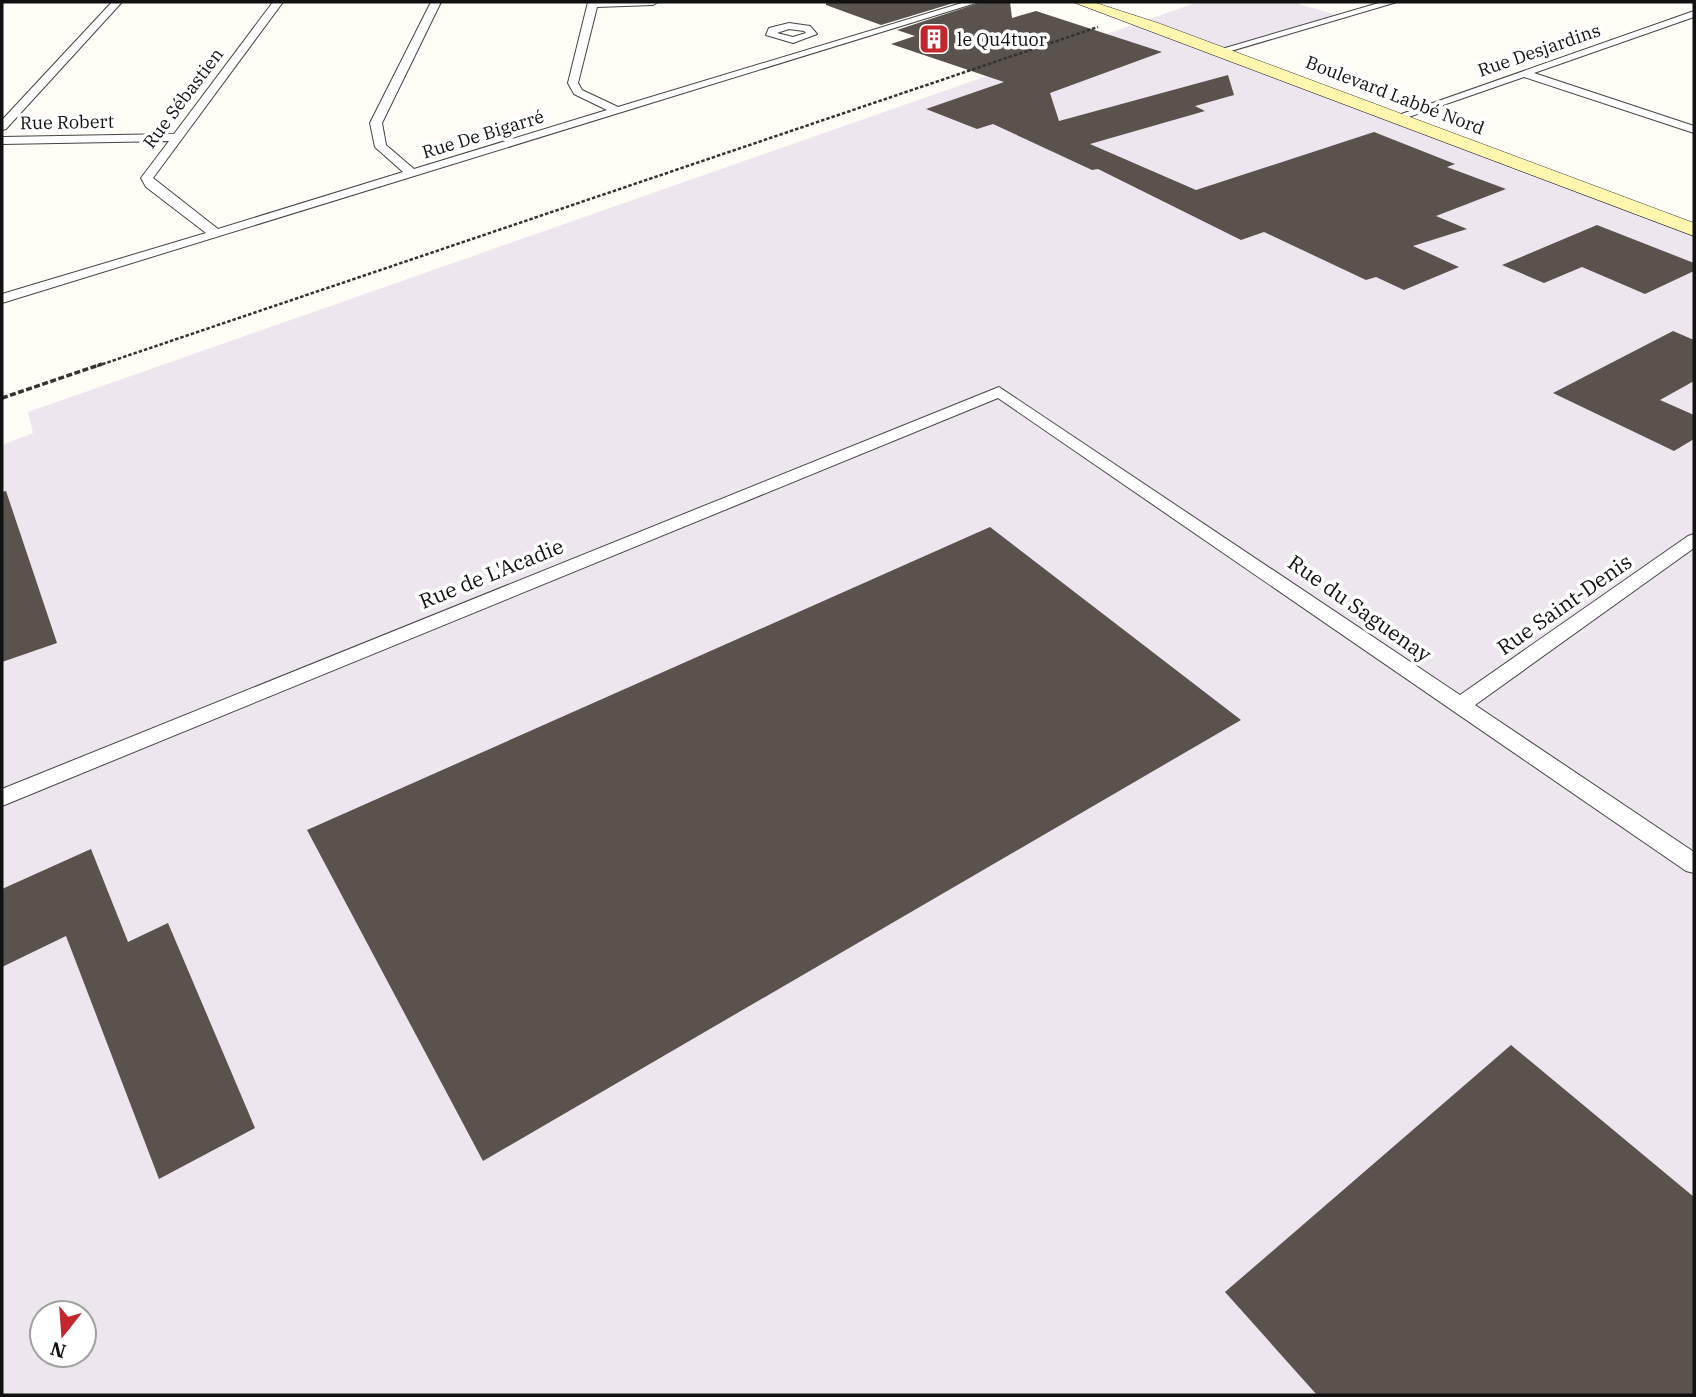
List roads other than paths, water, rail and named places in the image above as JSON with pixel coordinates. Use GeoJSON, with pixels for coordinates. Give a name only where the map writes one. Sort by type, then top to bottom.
{"type":"FeatureCollection","features":[{"type":"Feature","properties":{"kind":"main road","name":"Boulevard Labbé Nord"},"geometry":{"type":"LineString","coordinates":[[1080,2],[1220,51],[1694,230]]}},
{"type":"Feature","properties":{"kind":"main road","name":"Boulevard Labbé Nord"},"geometry":{"type":"LineString","coordinates":[[1124,2],[1694,213]]}},
{"type":"Feature","properties":{"kind":"street","name":"Rue Robert"},"geometry":{"type":"LineString","coordinates":[[2,127],[117,2]]}},
{"type":"Feature","properties":{"kind":"street","name":"Rue Sébastien"},"geometry":{"type":"LineString","coordinates":[[216,234],[150,184],[147,178],[151,169],[278,2]]}},
{"type":"Feature","properties":{"kind":"street"},"geometry":{"type":"LineString","coordinates":[[413,174],[378,145],[374,137],[376,123],[436,2]]}},
{"type":"Feature","properties":{"kind":"street"},"geometry":{"type":"LineString","coordinates":[[618,111],[578,92],[573,83],[593,3],[653,2]]}},
{"type":"Feature","properties":{"kind":"street","name":"Rue De Bigarré"},"geometry":{"type":"LineString","coordinates":[[2,299],[974,2]]}},
{"type":"Feature","properties":{"kind":"street"},"geometry":{"type":"LineString","coordinates":[[1220,51],[1392,2]]}},
{"type":"Feature","properties":{"kind":"street","name":"Rue Desjardins"},"geometry":{"type":"LineString","coordinates":[[1396,118],[1694,14]]}},
{"type":"Feature","properties":{"kind":"street"},"geometry":{"type":"LineString","coordinates":[[806,38],[831,46]]}},
{"type":"Feature","properties":{"kind":"street"},"geometry":{"type":"LineString","coordinates":[[1524,74],[1694,130]]}},
{"type":"Feature","properties":{"kind":"street"},"geometry":{"type":"LineString","coordinates":[[1681,126],[1694,120]]}},
{"type":"Feature","properties":{"kind":"street","name":"Rue Robert"},"geometry":{"type":"LineString","coordinates":[[2,140],[175,137]]}},
{"type":"Feature","properties":{"kind":"street","name":"Rue du Saguenay"},"geometry":{"type":"LineString","coordinates":[[999,392],[1694,864]]}},
{"type":"Feature","properties":{"kind":"street","name":"Rue de L'Acadie"},"geometry":{"type":"LineString","coordinates":[[2,798],[999,392]]}},
{"type":"Feature","properties":{"kind":"street","name":"Rue Saint-Denis"},"geometry":{"type":"LineString","coordinates":[[1461,705],[1694,540]]}},
{"type":"Feature","properties":{"kind":"place","name":"le Qu4tuor"},"geometry":{"type":"Point","coordinates":[934,39]}}]}
